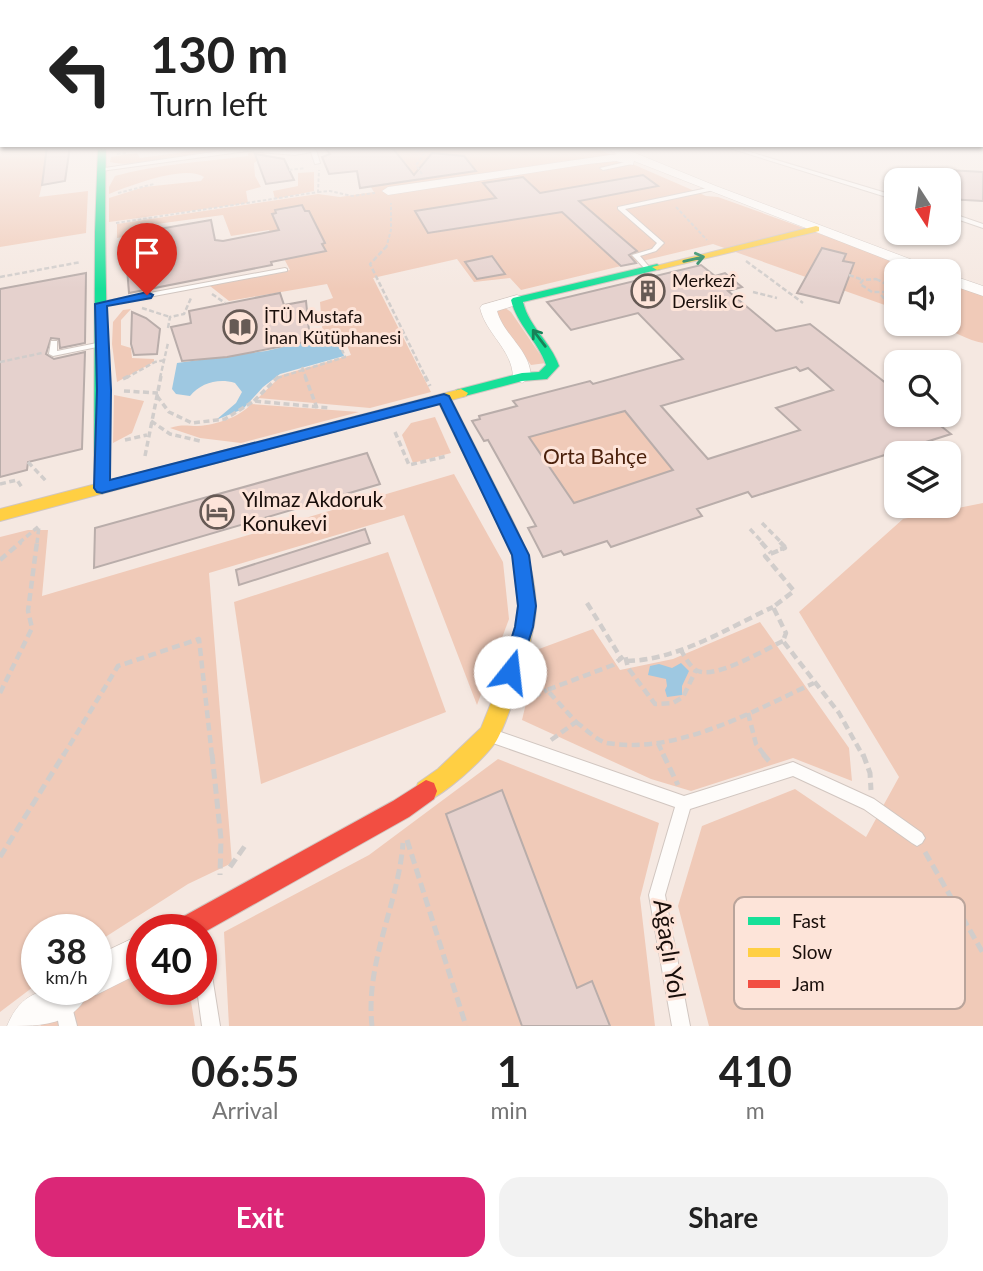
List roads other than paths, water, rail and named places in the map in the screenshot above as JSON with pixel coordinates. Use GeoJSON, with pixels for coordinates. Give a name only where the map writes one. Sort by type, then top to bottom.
{"type":"FeatureCollection","features":[{"type":"Feature","properties":{"kind":"street"},"geometry":{"type":"LineString","coordinates":[[99,194],[103,264],[102,488]]}},
{"type":"Feature","properties":{"kind":"street"},"geometry":{"type":"LineString","coordinates":[[725,194],[897,259]]}},
{"type":"Feature","properties":{"kind":"street"},"geometry":{"type":"LineString","coordinates":[[522,377],[523,366],[520,358],[497,330],[488,308],[514,296],[648,269],[816,229]]}},
{"type":"Feature","properties":{"kind":"street"},"geometry":{"type":"LineString","coordinates":[[961,283],[983,291]]}},
{"type":"Feature","properties":{"kind":"street"},"geometry":{"type":"LineString","coordinates":[[0,515],[522,377],[542,376],[553,366],[553,356],[521,315],[514,296]]}},
{"type":"Feature","properties":{"kind":"street"},"geometry":{"type":"LineString","coordinates":[[216,914],[401,809],[446,777],[488,735],[501,705],[524,627],[527,606],[521,555],[440,399]]}},
{"type":"Feature","properties":{"kind":"street"},"geometry":{"type":"LineString","coordinates":[[26,1026],[63,1005]]}},
{"type":"Feature","properties":{"kind":"lane"},"geometry":{"type":"LineString","coordinates":[[648,269],[635,255],[654,250],[661,243],[620,208],[687,194]]}},
{"type":"Feature","properties":{"kind":"lane"},"geometry":{"type":"LineString","coordinates":[[961,218],[983,226]]}},
{"type":"Feature","properties":{"kind":"lane"},"geometry":{"type":"LineString","coordinates":[[101,304],[285,270]]}},
{"type":"Feature","properties":{"kind":"lane"},"geometry":{"type":"LineString","coordinates":[[54,347],[53,354],[102,344]]}},
{"type":"Feature","properties":{"kind":"lane"},"geometry":{"type":"LineString","coordinates":[[488,735],[684,803],[793,769],[870,804],[918,838]]}},
{"type":"Feature","properties":{"kind":"lane","name":"Ağaçlı Yol"},"geometry":{"type":"LineString","coordinates":[[681,1026],[657,895],[684,803]]}},
{"type":"Feature","properties":{"kind":"lane"},"geometry":{"type":"LineString","coordinates":[[208,1005],[211,1026]]}},
{"type":"Feature","properties":{"kind":"water"},"geometry":{"type":"Polygon","coordinates":[[[336,335],[344,356],[280,374],[263,387],[243,409],[216,420],[236,403],[242,392],[235,383],[210,383],[190,396],[176,394],[172,389],[177,363],[266,351],[336,335]]]}},
{"type":"Feature","properties":{"kind":"water"},"geometry":{"type":"Polygon","coordinates":[[[681,663],[689,671],[682,686],[682,695],[667,697],[666,679],[648,675],[650,666],[659,664],[672,668],[681,663]]]}},
{"type":"Feature","properties":{"kind":"place","name":"Merkezî Derslik C"},"geometry":{"type":"Point","coordinates":[648,291]}},
{"type":"Feature","properties":{"kind":"place","name":"İTÜ Mustafa İnan Kütüphanesi"},"geometry":{"type":"Point","coordinates":[240,327]}},
{"type":"Feature","properties":{"kind":"place","name":"Yılmaz Akdoruk Konukevi"},"geometry":{"type":"Point","coordinates":[217,512]}},
{"type":"Feature","properties":{"kind":"park label","name":"Orta Bahçe"},"geometry":{"type":"Point","coordinates":[595,457]}}]}
